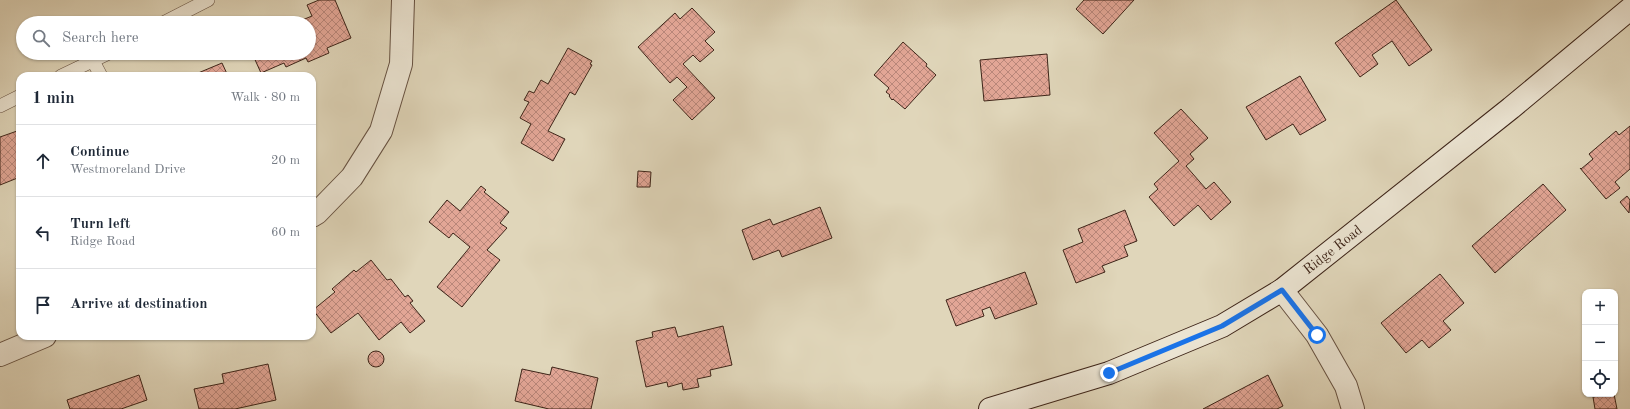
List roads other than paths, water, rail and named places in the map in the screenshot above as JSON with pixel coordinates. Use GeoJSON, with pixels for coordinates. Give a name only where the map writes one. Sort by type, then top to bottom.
{"type":"FeatureCollection","features":[{"type":"Feature","properties":{"kind":"street"},"geometry":{"type":"LineString","coordinates":[[316,212],[352,177],[381,131],[401,64],[403,0]]}},
{"type":"Feature","properties":{"kind":"street","name":"Ridge Road"},"geometry":{"type":"LineString","coordinates":[[990,409],[1109,373],[1222,326],[1282,290],[1499,117],[1630,9]]}},
{"type":"Feature","properties":{"kind":"street"},"geometry":{"type":"LineString","coordinates":[[1282,290],[1317,335],[1346,386],[1353,409]]}},
{"type":"Feature","properties":{"kind":"street"},"geometry":{"type":"LineString","coordinates":[[0,355],[36,340]]}},
{"type":"Feature","properties":{"kind":"lane"},"geometry":{"type":"LineString","coordinates":[[177,16],[208,0]]}},
{"type":"Feature","properties":{"kind":"lane"},"geometry":{"type":"LineString","coordinates":[[70,72],[93,61],[99,72]]}},
{"type":"Feature","properties":{"kind":"lane"},"geometry":{"type":"LineString","coordinates":[[0,106],[16,98]]}}]}
